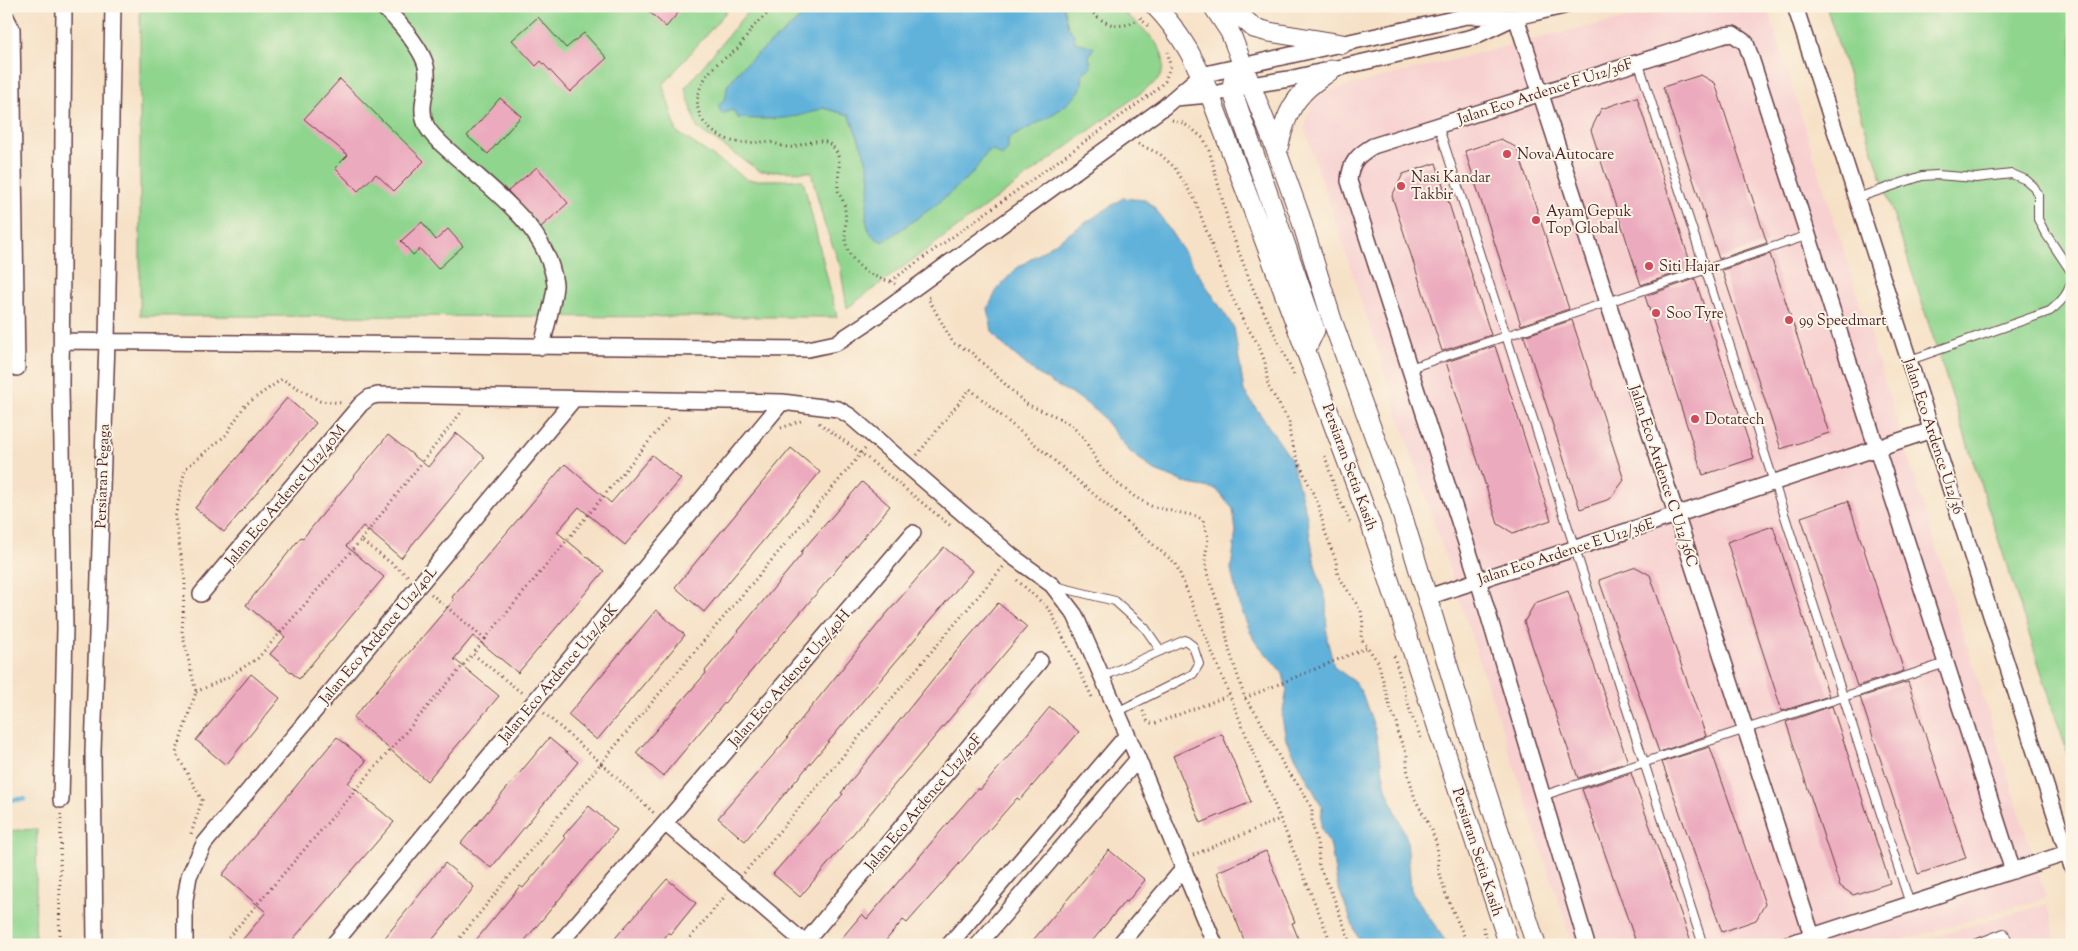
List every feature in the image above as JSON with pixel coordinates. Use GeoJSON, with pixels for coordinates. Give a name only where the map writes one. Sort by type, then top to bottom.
{"type":"FeatureCollection","features":[{"type":"Feature","properties":{"kind":"street"},"geometry":{"type":"LineString","coordinates":[[61,800],[65,628],[62,341],[64,6]]}},
{"type":"Feature","properties":{"kind":"street","name":"Persiaran Pegaga"},"geometry":{"type":"LineString","coordinates":[[95,945],[93,751],[107,342],[113,6]]}},
{"type":"Feature","properties":{"kind":"street"},"geometry":{"type":"LineString","coordinates":[[381,6],[390,12],[412,39],[427,66],[422,107],[426,126],[445,147],[528,224],[545,249],[556,285],[542,347]]}},
{"type":"Feature","properties":{"kind":"street","name":"Persiaran Setia Kasih"},"geometry":{"type":"LineString","coordinates":[[1213,6],[1230,32],[1278,152],[1332,320],[1398,501],[1482,778],[1536,945]]}},
{"type":"Feature","properties":{"kind":"street"},"geometry":{"type":"LineString","coordinates":[[1229,6],[1254,28],[1342,44]]}},
{"type":"Feature","properties":{"kind":"street"},"geometry":{"type":"LineString","coordinates":[[1170,108],[1210,95],[1251,85],[1331,70],[1473,37],[1516,17],[1564,6]]}},
{"type":"Feature","properties":{"kind":"street","name":"Jalan Eco Ardence U12/36"},"geometry":{"type":"LineString","coordinates":[[1794,6],[1910,360],[2070,860]]}},
{"type":"Feature","properties":{"kind":"street","name":"Persiaran Setia Kasih"},"geometry":{"type":"LineString","coordinates":[[1156,7],[1178,32],[1193,55],[1210,95],[1306,349],[1371,525],[1509,945]]}},
{"type":"Feature","properties":{"kind":"street"},"geometry":{"type":"LineString","coordinates":[[62,341],[808,349],[836,343],[1170,108],[1201,75],[1467,16],[1516,17]]}},
{"type":"Feature","properties":{"kind":"street"},"geometry":{"type":"LineString","coordinates":[[6,17],[12,29],[17,368]]}},
{"type":"Feature","properties":{"kind":"street","name":"Jalan Eco Ardence C U12/36C"},"geometry":{"type":"LineString","coordinates":[[1516,17],[1812,936]]}},
{"type":"Feature","properties":{"kind":"street","name":"Jalan Eco Ardence F U12/36F"},"geometry":{"type":"LineString","coordinates":[[1410,368],[1349,180],[1351,166],[1355,160],[1360,154],[1373,146],[1638,61],[1733,34],[1746,43],[1809,236]]}},
{"type":"Feature","properties":{"kind":"street"},"geometry":{"type":"LineString","coordinates":[[1243,65],[1233,81],[1232,90],[1315,330],[1306,349]]}},
{"type":"Feature","properties":{"kind":"street"},"geometry":{"type":"LineString","coordinates":[[1278,152],[1283,130],[1293,104],[1302,93],[1331,70]]}},
{"type":"Feature","properties":{"kind":"street"},"geometry":{"type":"LineString","coordinates":[[1809,236],[2014,871]]}},
{"type":"Feature","properties":{"kind":"street"},"geometry":{"type":"LineString","coordinates":[[1410,368],[1478,580],[1587,945]]}},
{"type":"Feature","properties":{"kind":"street","name":"Jalan Eco Ardence U12/40M"},"geometry":{"type":"LineString","coordinates":[[202,594],[361,404],[378,395],[474,397]]}},
{"type":"Feature","properties":{"kind":"street"},"geometry":{"type":"LineString","coordinates":[[474,397],[782,402],[838,409],[850,416],[1012,556],[1052,585],[1075,615],[1138,759],[1215,945]]}},
{"type":"Feature","properties":{"kind":"street","name":"Jalan Eco Ardence U12/40L"},"geometry":{"type":"LineString","coordinates":[[185,945],[185,900],[189,876],[204,844],[574,399]]}},
{"type":"Feature","properties":{"kind":"street","name":"Jalan Eco Ardence U12/40K"},"geometry":{"type":"LineString","coordinates":[[333,945],[782,402]]}},
{"type":"Feature","properties":{"kind":"street","name":"Jalan Eco Ardence E U12/36E"},"geometry":{"type":"LineString","coordinates":[[1428,596],[1932,430]]}},
{"type":"Feature","properties":{"kind":"street","name":"Jalan Eco Ardence U12/40H"},"geometry":{"type":"LineString","coordinates":[[558,945],[913,533]]}},
{"type":"Feature","properties":{"kind":"street","name":"Jalan Eco Ardence U12/40F"},"geometry":{"type":"LineString","coordinates":[[805,944],[1040,661]]}},
{"type":"Feature","properties":{"kind":"street"},"geometry":{"type":"LineString","coordinates":[[949,945],[1127,735]]}},
{"type":"Feature","properties":{"kind":"street"},"geometry":{"type":"LineString","coordinates":[[978,945],[1138,759]]}},
{"type":"Feature","properties":{"kind":"street"},"geometry":{"type":"LineString","coordinates":[[665,823],[805,944]]}},
{"type":"Feature","properties":{"kind":"street"},"geometry":{"type":"LineString","coordinates":[[1785,945],[2014,871],[2070,860]]}},
{"type":"Feature","properties":{"kind":"street"},"geometry":{"type":"LineString","coordinates":[[1119,945],[1182,864]]}},
{"type":"Feature","properties":{"kind":"lane"},"geometry":{"type":"LineString","coordinates":[[1638,61],[1910,904]]}},
{"type":"Feature","properties":{"kind":"lane"},"geometry":{"type":"LineString","coordinates":[[1438,125],[1703,945]]}},
{"type":"Feature","properties":{"kind":"lane"},"geometry":{"type":"LineString","coordinates":[[1857,198],[1922,176],[1937,175],[1976,178],[2012,174],[2034,186],[2038,195],[2038,219],[2050,242],[2072,274],[2071,284],[2064,299],[2050,311],[1910,360]]}},
{"type":"Feature","properties":{"kind":"lane"},"geometry":{"type":"LineString","coordinates":[[1410,368],[1809,236]]}},
{"type":"Feature","properties":{"kind":"lane"},"geometry":{"type":"LineString","coordinates":[[1052,585],[1115,601],[1145,628],[1161,651]]}},
{"type":"Feature","properties":{"kind":"lane"},"geometry":{"type":"LineString","coordinates":[[1102,677],[1185,640],[1193,646],[1199,664],[1193,674],[1117,712]]}},
{"type":"Feature","properties":{"kind":"lane"},"geometry":{"type":"LineString","coordinates":[[1542,796],[1946,663]]}},
{"type":"Feature","properties":{"kind":"lane"},"geometry":{"type":"LineString","coordinates":[[1973,945],[2004,933],[2009,945]]}},
{"type":"Feature","properties":{"kind":"path"},"geometry":{"type":"LineString","coordinates":[[779,6],[757,22],[744,42],[713,68],[705,79],[699,90],[697,101],[701,118],[707,127],[717,134],[742,144],[761,142],[790,148],[813,141],[832,145],[837,153],[840,165],[838,189],[844,203],[845,240],[848,249],[864,270],[910,292],[928,298],[953,343],[971,352],[1026,404],[1055,416],[1070,425],[1083,437],[1101,468],[1117,484],[1153,508],[1196,516],[1202,520],[1208,538],[1205,560],[1207,573],[1223,618],[1229,649],[1245,698],[1259,718],[1284,766],[1302,790],[1312,809],[1312,822],[1318,847],[1319,868],[1332,893],[1351,945]]}},
{"type":"Feature","properties":{"kind":"path"},"geometry":{"type":"LineString","coordinates":[[1087,6],[1094,16],[1118,27],[1130,25],[1156,7]]}},
{"type":"Feature","properties":{"kind":"path"},"geometry":{"type":"LineString","coordinates":[[1140,18],[1152,31]]}},
{"type":"Feature","properties":{"kind":"path"},"geometry":{"type":"LineString","coordinates":[[890,282],[1154,92],[1166,81],[1170,66],[1167,48]]}},
{"type":"Feature","properties":{"kind":"path"},"geometry":{"type":"LineString","coordinates":[[1154,92],[1181,122],[1192,128],[1204,139],[1210,153],[1230,229],[1254,291],[1298,383]]}},
{"type":"Feature","properties":{"kind":"path"},"geometry":{"type":"LineString","coordinates":[[1165,124],[1170,108]]}},
{"type":"Feature","properties":{"kind":"path"},"geometry":{"type":"LineString","coordinates":[[1144,139],[1137,144],[1160,154],[1175,168],[1195,200],[1227,286],[1244,322],[1258,344],[1265,362],[1268,386],[1289,421],[1290,436],[1297,460],[1319,506],[1324,529],[1336,561],[1338,575],[1361,611],[1363,624],[1361,638],[1366,648],[1378,662],[1391,710],[1397,722],[1398,732],[1407,756],[1407,769],[1415,799],[1432,830],[1437,846],[1439,871],[1446,895],[1468,945]]}},
{"type":"Feature","properties":{"kind":"path"},"geometry":{"type":"LineString","coordinates":[[928,298],[936,292]]}},
{"type":"Feature","properties":{"kind":"path"},"geometry":{"type":"LineString","coordinates":[[196,692],[228,677],[258,658],[361,540],[474,397]]}},
{"type":"Feature","properties":{"kind":"path"},"geometry":{"type":"LineString","coordinates":[[222,945],[473,654],[682,400]]}},
{"type":"Feature","properties":{"kind":"path"},"geometry":{"type":"LineString","coordinates":[[768,419],[782,428],[805,420],[818,422],[861,453],[958,532]]}},
{"type":"Feature","properties":{"kind":"path"},"geometry":{"type":"LineString","coordinates":[[454,945],[600,763],[874,437]]}},
{"type":"Feature","properties":{"kind":"path"},"geometry":{"type":"LineString","coordinates":[[1325,455],[1336,492],[1351,526]]}},
{"type":"Feature","properties":{"kind":"path"},"geometry":{"type":"LineString","coordinates":[[361,540],[420,585],[485,639]]}},
{"type":"Feature","properties":{"kind":"path"},"geometry":{"type":"LineString","coordinates":[[684,945],[1012,556]]}},
{"type":"Feature","properties":{"kind":"path"},"geometry":{"type":"LineString","coordinates":[[995,562],[1009,574]]}},
{"type":"Feature","properties":{"kind":"path"},"geometry":{"type":"LineString","coordinates":[[1016,580],[1050,610],[1096,705]]}},
{"type":"Feature","properties":{"kind":"path"},"geometry":{"type":"LineString","coordinates":[[1245,698],[1366,648]]}},
{"type":"Feature","properties":{"kind":"path"},"geometry":{"type":"LineString","coordinates":[[1392,650],[1411,714],[1421,739]]}},
{"type":"Feature","properties":{"kind":"path"},"geometry":{"type":"LineString","coordinates":[[473,654],[533,703],[665,823]]}},
{"type":"Feature","properties":{"kind":"path"},"geometry":{"type":"LineString","coordinates":[[1138,702],[1148,722],[1154,724],[1230,695]]}},
{"type":"Feature","properties":{"kind":"path"},"geometry":{"type":"LineString","coordinates":[[59,945],[61,800]]}},
{"type":"Feature","properties":{"kind":"path"},"geometry":{"type":"LineString","coordinates":[[1182,864],[1280,819]]}},
{"type":"Feature","properties":{"kind":"path"},"geometry":{"type":"LineString","coordinates":[[1481,919],[1488,945]]}},
{"type":"Feature","properties":{"kind":"shaded area"},"geometry":{"type":"Polygon","coordinates":[[[1687,6],[1767,6],[2046,898],[1885,945],[1573,945],[1305,130],[1306,119],[1314,100],[1328,91],[1576,29],[1687,6]]]}},
{"type":"Feature","properties":{"kind":"shaded area"},"geometry":{"type":"Polygon","coordinates":[[[2047,904],[2057,945],[1905,945],[2047,904]]]}},
{"type":"Feature","properties":{"kind":"green space"},"geometry":{"type":"Polygon","coordinates":[[[140,6],[731,6],[663,85],[677,132],[748,180],[803,180],[837,317],[140,316],[140,6]]]}},
{"type":"Feature","properties":{"kind":"green space"},"geometry":{"type":"Polygon","coordinates":[[[752,6],[1117,6],[1153,39],[1160,49],[1163,59],[1163,70],[1157,81],[847,308],[840,265],[824,223],[811,172],[760,171],[697,128],[685,88],[752,6]]]}},
{"type":"Feature","properties":{"kind":"green space"},"geometry":{"type":"Polygon","coordinates":[[[1826,6],[2072,6],[2072,767],[1826,6]]]}},
{"type":"Feature","properties":{"kind":"green space"},"geometry":{"type":"Polygon","coordinates":[[[37,829],[35,945],[6,945],[6,831],[37,829]]]}},
{"type":"Feature","properties":{"kind":"water"},"geometry":{"type":"Polygon","coordinates":[[[815,6],[1063,6],[1068,27],[1074,35],[1075,42],[1094,47],[1089,56],[1091,67],[1083,73],[1081,88],[1068,103],[1048,117],[1008,139],[1008,150],[1002,156],[992,150],[988,151],[972,174],[936,205],[883,242],[874,237],[866,221],[870,182],[869,173],[849,115],[823,108],[792,117],[738,118],[733,110],[722,114],[718,106],[726,97],[727,86],[742,67],[815,6]]]}},
{"type":"Feature","properties":{"kind":"water"},"geometry":{"type":"Polygon","coordinates":[[[1123,198],[1145,200],[1155,208],[1234,328],[1244,391],[1291,459],[1306,512],[1315,565],[1326,600],[1327,639],[1334,667],[1355,682],[1362,693],[1375,729],[1386,788],[1407,839],[1411,890],[1448,945],[1362,945],[1359,941],[1337,884],[1331,847],[1321,828],[1322,807],[1286,739],[1282,717],[1287,690],[1283,674],[1254,640],[1239,605],[1231,569],[1236,531],[1233,509],[1216,489],[1189,484],[1155,471],[1128,450],[1099,413],[1075,395],[1053,384],[1032,370],[1000,342],[992,331],[988,308],[998,288],[1017,268],[1123,198]]]}},
{"type":"Feature","properties":{"kind":"building"},"geometry":{"type":"Polygon","coordinates":[[[643,6],[684,6],[666,27],[643,6]]]}},
{"type":"Feature","properties":{"kind":"building"},"geometry":{"type":"Polygon","coordinates":[[[538,17],[566,48],[584,33],[607,58],[570,92],[541,61],[536,66],[512,40],[538,17]]]}},
{"type":"Feature","properties":{"kind":"building"},"geometry":{"type":"Polygon","coordinates":[[[1701,75],[1715,83],[1767,243],[1719,259],[1663,87],[1701,75]]]}},
{"type":"Feature","properties":{"kind":"building"},"geometry":{"type":"Polygon","coordinates":[[[340,79],[424,161],[394,191],[376,174],[358,191],[335,168],[348,155],[304,119],[340,79]]]}},
{"type":"Feature","properties":{"kind":"building"},"geometry":{"type":"Polygon","coordinates":[[[1637,97],[1692,268],[1641,285],[1591,130],[1601,109],[1637,97]]]}},
{"type":"Feature","properties":{"kind":"building"},"geometry":{"type":"Polygon","coordinates":[[[500,98],[521,116],[488,154],[467,136],[500,98]]]}},
{"type":"Feature","properties":{"kind":"building"},"geometry":{"type":"Polygon","coordinates":[[[1501,139],[1517,148],[1569,309],[1521,325],[1465,151],[1501,139]]]}},
{"type":"Feature","properties":{"kind":"building"},"geometry":{"type":"Polygon","coordinates":[[[1436,163],[1491,335],[1442,351],[1392,196],[1403,174],[1436,163]]]}},
{"type":"Feature","properties":{"kind":"building"},"geometry":{"type":"Polygon","coordinates":[[[537,167],[568,203],[541,227],[508,191],[537,167]]]}},
{"type":"Feature","properties":{"kind":"building"},"geometry":{"type":"Polygon","coordinates":[[[422,222],[436,240],[448,229],[463,246],[438,269],[420,249],[413,255],[401,241],[422,222]]]}},
{"type":"Feature","properties":{"kind":"building"},"geometry":{"type":"Polygon","coordinates":[[[1770,254],[1829,433],[1781,449],[1722,270],[1770,254]]]}},
{"type":"Feature","properties":{"kind":"building"},"geometry":{"type":"Polygon","coordinates":[[[1695,279],[1754,458],[1703,475],[1645,296],[1695,279]]]}},
{"type":"Feature","properties":{"kind":"building"},"geometry":{"type":"Polygon","coordinates":[[[1572,320],[1624,480],[1610,499],[1580,509],[1524,336],[1572,320]]]}},
{"type":"Feature","properties":{"kind":"building"},"geometry":{"type":"Polygon","coordinates":[[[1495,346],[1551,520],[1513,533],[1498,524],[1446,362],[1495,346]]]}},
{"type":"Feature","properties":{"kind":"building"},"geometry":{"type":"Polygon","coordinates":[[[287,398],[316,423],[224,532],[195,508],[287,398]]]}},
{"type":"Feature","properties":{"kind":"building"},"geometry":{"type":"Polygon","coordinates":[[[456,433],[485,457],[401,558],[363,526],[346,546],[384,577],[299,679],[270,654],[285,637],[246,605],[388,435],[428,467],[456,433]]]}},
{"type":"Feature","properties":{"kind":"building"},"geometry":{"type":"Polygon","coordinates":[[[791,448],[820,472],[704,612],[675,587],[791,448]]]}},
{"type":"Feature","properties":{"kind":"building"},"geometry":{"type":"Polygon","coordinates":[[[652,455],[681,479],[625,545],[579,507],[557,532],[604,571],[518,673],[473,636],[454,659],[499,696],[427,781],[353,718],[454,600],[452,597],[565,464],[611,503],[652,455]]]}},
{"type":"Feature","properties":{"kind":"building"},"geometry":{"type":"Polygon","coordinates":[[[862,482],[890,506],[663,776],[636,753],[706,673],[705,671],[802,554],[801,552],[862,482]]]}},
{"type":"Feature","properties":{"kind":"building"},"geometry":{"type":"Polygon","coordinates":[[[1848,501],[1904,671],[1857,686],[1801,517],[1848,501]]]}},
{"type":"Feature","properties":{"kind":"building"},"geometry":{"type":"Polygon","coordinates":[[[1773,526],[1829,696],[1782,711],[1727,542],[1773,526]]]}},
{"type":"Feature","properties":{"kind":"building"},"geometry":{"type":"Polygon","coordinates":[[[944,547],[972,571],[745,841],[718,818],[788,738],[883,618],[944,547]]]}},
{"type":"Feature","properties":{"kind":"building"},"geometry":{"type":"Polygon","coordinates":[[[1636,567],[1650,575],[1706,736],[1659,752],[1599,580],[1636,567]]]}},
{"type":"Feature","properties":{"kind":"building"},"geometry":{"type":"Polygon","coordinates":[[[1568,591],[1628,762],[1578,778],[1524,622],[1535,603],[1568,591]]]}},
{"type":"Feature","properties":{"kind":"building"},"geometry":{"type":"Polygon","coordinates":[[[998,603],[1027,627],[800,897],[773,874],[843,794],[841,793],[937,674],[998,603]]]}},
{"type":"Feature","properties":{"kind":"building"},"geometry":{"type":"Polygon","coordinates":[[[656,610],[685,635],[597,740],[568,715],[656,610]]]}},
{"type":"Feature","properties":{"kind":"building"},"geometry":{"type":"Polygon","coordinates":[[[251,674],[280,698],[226,765],[196,740],[251,674]]]}},
{"type":"Feature","properties":{"kind":"building"},"geometry":{"type":"Polygon","coordinates":[[[1908,682],[1966,858],[1918,874],[1860,697],[1908,682]]]}},
{"type":"Feature","properties":{"kind":"building"},"geometry":{"type":"Polygon","coordinates":[[[1832,706],[1890,883],[1853,895],[1840,886],[1786,722],[1832,706]]]}},
{"type":"Feature","properties":{"kind":"building"},"geometry":{"type":"Polygon","coordinates":[[[1050,707],[1079,732],[1020,800],[1017,798],[907,923],[903,920],[882,945],[836,945],[862,914],[867,919],[978,788],[980,790],[1050,707]]]}},
{"type":"Feature","properties":{"kind":"building"},"geometry":{"type":"Polygon","coordinates":[[[1222,734],[1251,802],[1201,823],[1173,756],[1222,734]]]}},
{"type":"Feature","properties":{"kind":"building"},"geometry":{"type":"Polygon","coordinates":[[[337,737],[366,761],[348,783],[394,822],[288,945],[238,945],[266,912],[222,875],[337,737]]]}},
{"type":"Feature","properties":{"kind":"building"},"geometry":{"type":"Polygon","coordinates":[[[549,738],[578,762],[491,868],[461,843],[549,738]]]}},
{"type":"Feature","properties":{"kind":"building"},"geometry":{"type":"Polygon","coordinates":[[[1710,747],[1765,904],[1756,920],[1722,932],[1662,762],[1710,747]]]}},
{"type":"Feature","properties":{"kind":"building"},"geometry":{"type":"Polygon","coordinates":[[[1631,773],[1692,945],[1637,945],[1582,789],[1631,773]]]}},
{"type":"Feature","properties":{"kind":"building"},"geometry":{"type":"Polygon","coordinates":[[[589,806],[617,830],[521,945],[472,945],[520,886],[523,888],[566,838],[563,836],[589,806]]]}},
{"type":"Feature","properties":{"kind":"building"},"geometry":{"type":"Polygon","coordinates":[[[1109,850],[1145,880],[1127,902],[1125,901],[1089,945],[1029,945],[1109,850]]]}},
{"type":"Feature","properties":{"kind":"building"},"geometry":{"type":"Polygon","coordinates":[[[1266,851],[1295,922],[1292,923],[1301,945],[1246,945],[1217,872],[1266,851]]]}},
{"type":"Feature","properties":{"kind":"building"},"geometry":{"type":"Polygon","coordinates":[[[445,863],[474,887],[443,927],[428,945],[379,945],[445,863]]]}},
{"type":"Feature","properties":{"kind":"building"},"geometry":{"type":"Polygon","coordinates":[[[667,879],[696,903],[671,934],[669,932],[659,945],[609,945],[667,879]]]}},
{"type":"Feature","properties":{"kind":"waterway"},"geometry":{"type":"LineString","coordinates":[[6,800],[24,799]]}},
{"type":"Feature","properties":{"kind":"place","name":"Nova Autocare"},"geometry":{"type":"Point","coordinates":[1507,154]}},
{"type":"Feature","properties":{"kind":"place","name":"Nasi Kandar Takbir"},"geometry":{"type":"Point","coordinates":[1401,186]}},
{"type":"Feature","properties":{"kind":"place","name":"Ayam Gepuk Top Global"},"geometry":{"type":"Point","coordinates":[1536,220]}},
{"type":"Feature","properties":{"kind":"place","name":"Siti Hajar"},"geometry":{"type":"Point","coordinates":[1649,266]}},
{"type":"Feature","properties":{"kind":"place","name":"Soo Tyre"},"geometry":{"type":"Point","coordinates":[1656,313]}},
{"type":"Feature","properties":{"kind":"place","name":"99 Speedmart"},"geometry":{"type":"Point","coordinates":[1789,320]}},
{"type":"Feature","properties":{"kind":"place","name":"Dotatech"},"geometry":{"type":"Point","coordinates":[1695,419]}}]}
